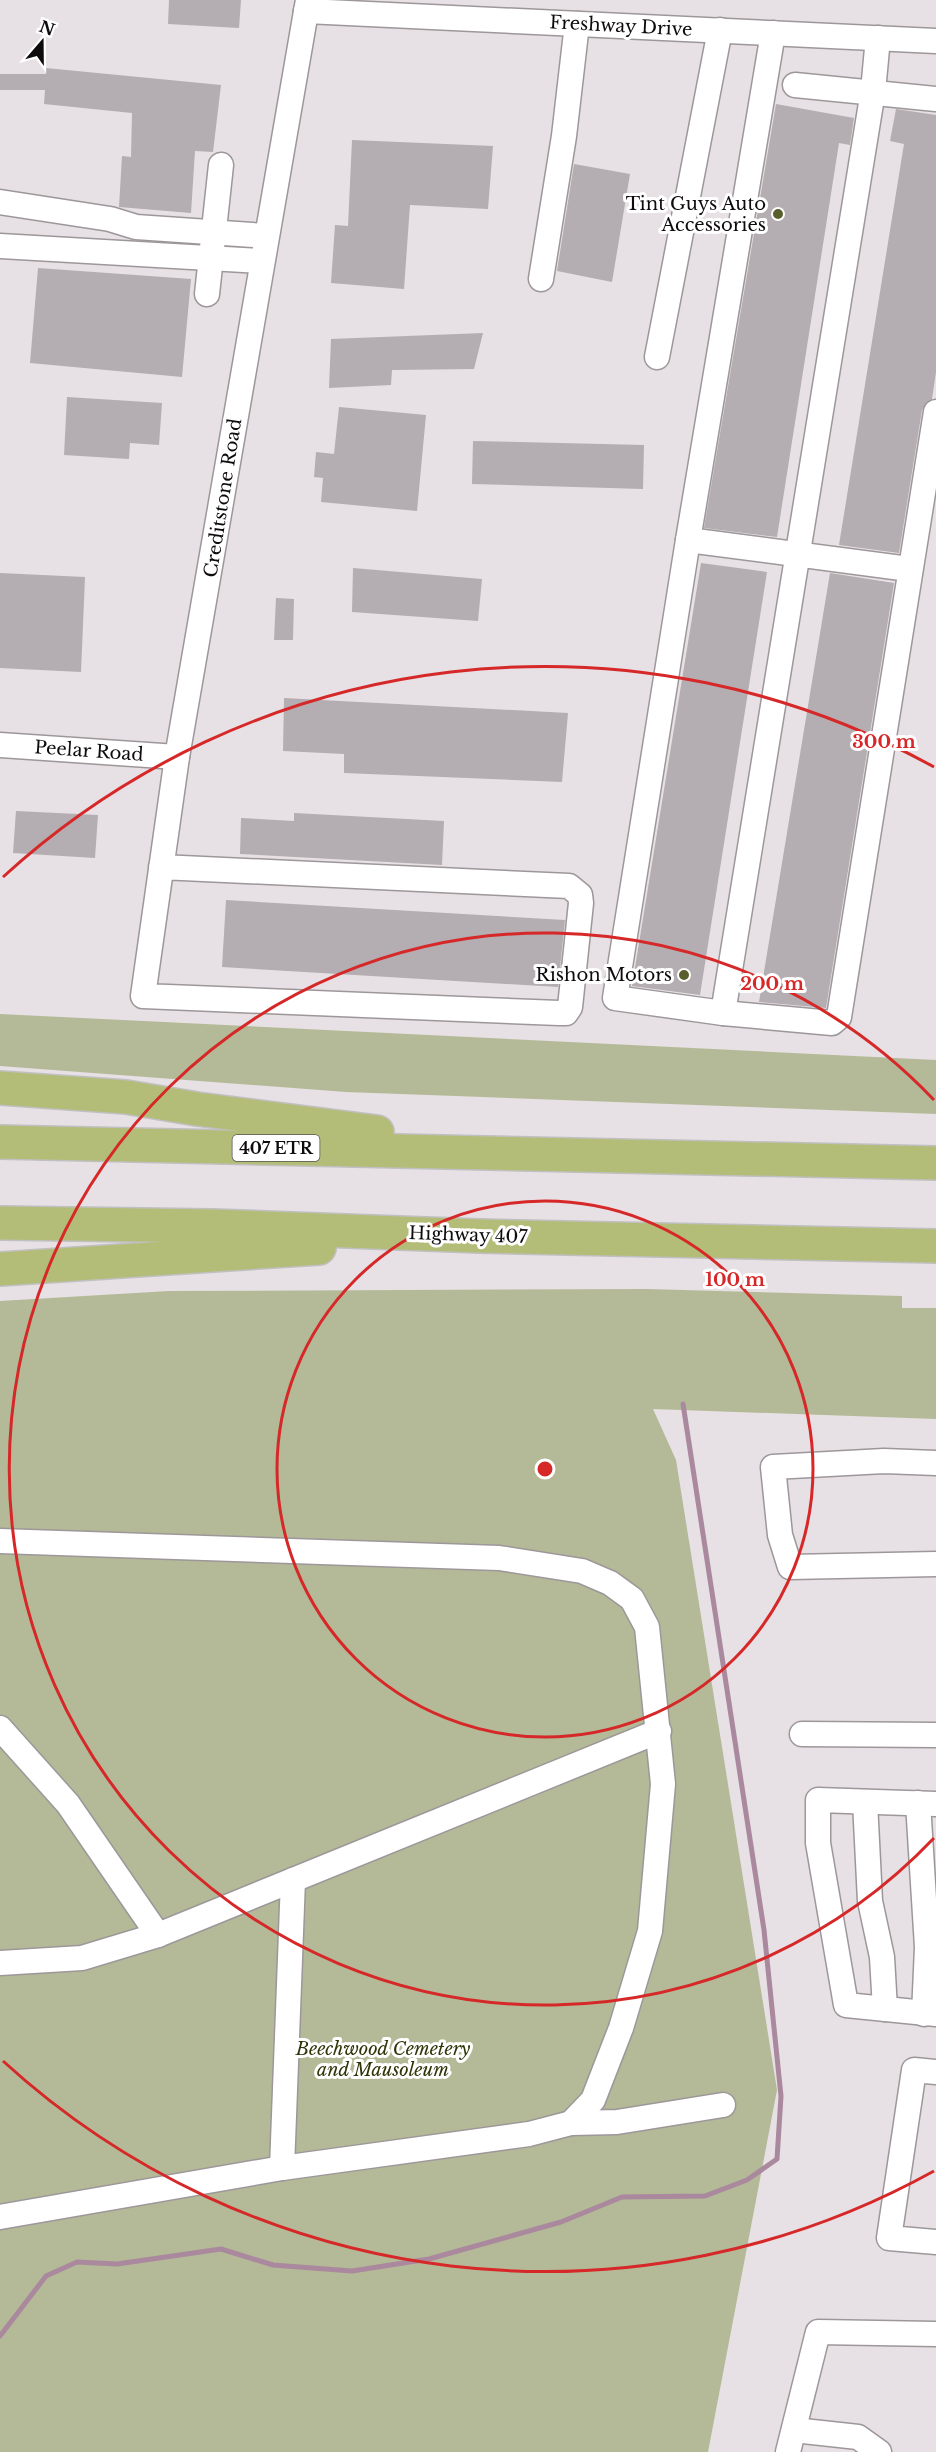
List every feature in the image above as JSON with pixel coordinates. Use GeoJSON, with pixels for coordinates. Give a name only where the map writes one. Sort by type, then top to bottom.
{"type":"FeatureCollection","features":[{"type":"Feature","properties":{"kind":"highway"},"geometry":{"type":"LineString","coordinates":[[0,1088],[126,1097],[197,1109],[551,1154]]}},
{"type":"Feature","properties":{"kind":"highway","name":"407 ETR"},"geometry":{"type":"LineString","coordinates":[[0,1142],[936,1163]]}},
{"type":"Feature","properties":{"kind":"highway","name":"Highway 407"},"geometry":{"type":"LineString","coordinates":[[0,1223],[213,1226],[479,1236],[936,1246]]}},
{"type":"Feature","properties":{"kind":"highway"},"geometry":{"type":"LineString","coordinates":[[0,1269],[479,1236]]}},
{"type":"Feature","properties":{"kind":"street","name":"Freshway Drive"},"geometry":{"type":"LineString","coordinates":[[307,6],[577,24],[936,41]]}},
{"type":"Feature","properties":{"kind":"street","name":"Creditstone Road"},"geometry":{"type":"LineString","coordinates":[[161,867],[569,886],[580,896],[581,903],[572,998],[566,1013],[143,996],[161,867],[177,757],[307,6]]}},
{"type":"Feature","properties":{"kind":"street"},"geometry":{"type":"LineString","coordinates":[[541,279],[564,136],[577,24]]}},
{"type":"Feature","properties":{"kind":"street"},"geometry":{"type":"LineString","coordinates":[[657,357],[720,30]]}},
{"type":"Feature","properties":{"kind":"street"},"geometry":{"type":"LineString","coordinates":[[773,33],[688,540],[615,998],[723,1013],[832,1023],[839,1017],[909,569],[936,412]]}},
{"type":"Feature","properties":{"kind":"street"},"geometry":{"type":"LineString","coordinates":[[723,1013],[873,91],[878,38]]}},
{"type":"Feature","properties":{"kind":"street"},"geometry":{"type":"LineString","coordinates":[[795,85],[936,99]]}},
{"type":"Feature","properties":{"kind":"street"},"geometry":{"type":"LineString","coordinates":[[207,294],[216,233],[221,165]]}},
{"type":"Feature","properties":{"kind":"street"},"geometry":{"type":"LineString","coordinates":[[0,202],[110,219],[136,227],[266,236]]}},
{"type":"Feature","properties":{"kind":"street"},"geometry":{"type":"LineString","coordinates":[[0,246],[262,261]]}},
{"type":"Feature","properties":{"kind":"street"},"geometry":{"type":"LineString","coordinates":[[688,540],[909,569]]}},
{"type":"Feature","properties":{"kind":"street","name":"Peelar Road"},"geometry":{"type":"LineString","coordinates":[[0,745],[177,757]]}},
{"type":"Feature","properties":{"kind":"street"},"geometry":{"type":"LineString","coordinates":[[936,1463],[884,1461],[773,1467],[780,1535],[790,1567],[936,1564]]}},
{"type":"Feature","properties":{"kind":"street"},"geometry":{"type":"LineString","coordinates":[[0,1541],[499,1558],[582,1571],[610,1583],[632,1599],[647,1627],[663,1784],[650,1931],[621,2028],[593,2100],[571,2123]]}},
{"type":"Feature","properties":{"kind":"street"},"geometry":{"type":"LineString","coordinates":[[0,1728],[68,1804],[158,1935]]}},
{"type":"Feature","properties":{"kind":"street"},"geometry":{"type":"LineString","coordinates":[[0,1963],[81,1958],[158,1935],[659,1731]]}},
{"type":"Feature","properties":{"kind":"street"},"geometry":{"type":"LineString","coordinates":[[802,1734],[936,1735]]}},
{"type":"Feature","properties":{"kind":"street"},"geometry":{"type":"LineString","coordinates":[[818,1800],[865,1802],[927,1804],[927,1947],[930,2014],[846,2005],[818,1843],[818,1800]]}},
{"type":"Feature","properties":{"kind":"street"},"geometry":{"type":"LineString","coordinates":[[865,1802],[870,1901],[882,1957],[885,2009]]}},
{"type":"Feature","properties":{"kind":"street"},"geometry":{"type":"LineString","coordinates":[[282,2168],[293,1880]]}},
{"type":"Feature","properties":{"kind":"street"},"geometry":{"type":"LineString","coordinates":[[936,2072],[914,2070],[889,2238],[936,2242]]}},
{"type":"Feature","properties":{"kind":"street"},"geometry":{"type":"LineString","coordinates":[[0,2217],[282,2168],[529,2134],[571,2123],[617,2122],[723,2105]]}},
{"type":"Feature","properties":{"kind":"street"},"geometry":{"type":"LineString","coordinates":[[879,2452],[858,2437],[791,2441],[818,2332],[936,2334]]}},
{"type":"Feature","properties":{"kind":"green space"},"geometry":{"type":"Polygon","coordinates":[[[0,1014],[936,1060],[936,1114],[346,1092],[0,1066],[0,1014]]]}},
{"type":"Feature","properties":{"kind":"green space","name":"Beechwood Cemetery and Mausoleum"},"geometry":{"type":"Polygon","coordinates":[[[647,1289],[902,1296],[902,1308],[936,1308],[936,1419],[653,1409],[676,1460],[777,2090],[708,2452],[0,2452],[0,1301],[169,1291],[647,1289]]]}},
{"type":"Feature","properties":{"kind":"building"},"geometry":{"type":"Polygon","coordinates":[[[169,0],[241,0],[239,28],[168,24],[169,0]]]}},
{"type":"Feature","properties":{"kind":"building"},"geometry":{"type":"Polygon","coordinates":[[[46,68],[221,85],[213,152],[195,151],[191,213],[119,207],[122,156],[131,157],[132,113],[44,104],[45,90],[0,90],[0,74],[46,74],[46,68]]]}},
{"type":"Feature","properties":{"kind":"building"},"geometry":{"type":"Polygon","coordinates":[[[776,104],[854,118],[850,145],[839,143],[777,537],[704,528],[776,104]]]}},
{"type":"Feature","properties":{"kind":"building"},"geometry":{"type":"Polygon","coordinates":[[[896,109],[936,115],[936,372],[932,399],[922,410],[899,553],[839,545],[904,144],[890,141],[896,109]]]}},
{"type":"Feature","properties":{"kind":"building"},"geometry":{"type":"Polygon","coordinates":[[[352,140],[493,146],[488,209],[410,205],[404,289],[331,283],[335,225],[348,226],[352,140]]]}},
{"type":"Feature","properties":{"kind":"building"},"geometry":{"type":"Polygon","coordinates":[[[574,164],[630,174],[612,282],[557,271],[574,164]]]}},
{"type":"Feature","properties":{"kind":"building"},"geometry":{"type":"Polygon","coordinates":[[[38,268],[191,279],[182,377],[30,363],[38,268]]]}},
{"type":"Feature","properties":{"kind":"building"},"geometry":{"type":"Polygon","coordinates":[[[483,333],[474,369],[392,370],[391,385],[329,388],[331,339],[483,333]]]}},
{"type":"Feature","properties":{"kind":"building"},"geometry":{"type":"Polygon","coordinates":[[[67,397],[162,403],[159,445],[130,443],[129,459],[64,455],[67,397]]]}},
{"type":"Feature","properties":{"kind":"building"},"geometry":{"type":"Polygon","coordinates":[[[339,407],[426,415],[417,511],[321,502],[323,478],[314,477],[316,452],[334,454],[339,407]]]}},
{"type":"Feature","properties":{"kind":"building"},"geometry":{"type":"Polygon","coordinates":[[[473,441],[644,445],[643,489],[472,484],[473,441]]]}},
{"type":"Feature","properties":{"kind":"building"},"geometry":{"type":"Polygon","coordinates":[[[701,563],[767,572],[700,995],[632,986],[701,563]]]}},
{"type":"Feature","properties":{"kind":"building"},"geometry":{"type":"Polygon","coordinates":[[[353,568],[482,579],[478,621],[352,612],[353,568]]]}},
{"type":"Feature","properties":{"kind":"building"},"geometry":{"type":"Polygon","coordinates":[[[0,573],[85,577],[81,672],[0,668],[0,573]]]}},
{"type":"Feature","properties":{"kind":"building"},"geometry":{"type":"Polygon","coordinates":[[[830,573],[894,583],[826,1008],[759,1002],[830,573]]]}},
{"type":"Feature","properties":{"kind":"building"},"geometry":{"type":"Polygon","coordinates":[[[276,598],[294,599],[293,640],[274,640],[276,598]]]}},
{"type":"Feature","properties":{"kind":"building"},"geometry":{"type":"Polygon","coordinates":[[[284,698],[568,713],[562,782],[344,773],[344,754],[283,751],[284,698]]]}},
{"type":"Feature","properties":{"kind":"building"},"geometry":{"type":"Polygon","coordinates":[[[16,811],[98,815],[95,858],[13,853],[16,811]]]}},
{"type":"Feature","properties":{"kind":"building"},"geometry":{"type":"Polygon","coordinates":[[[294,813],[444,821],[442,865],[240,854],[241,818],[294,821],[294,813]]]}},
{"type":"Feature","properties":{"kind":"building"},"geometry":{"type":"Polygon","coordinates":[[[226,900],[565,920],[558,987],[222,967],[226,900]]]}},
{"type":"Feature","properties":{"kind":"waterway"},"geometry":{"type":"LineString","coordinates":[[0,2336],[46,2276],[77,2262],[117,2264],[221,2249],[273,2265],[352,2271],[429,2259],[561,2222],[622,2197],[705,2196],[747,2180],[777,2159],[781,2096],[764,1930],[683,1404]]}},
{"type":"Feature","properties":{"kind":"place","name":"Tint Guys Auto Accessories"},"geometry":{"type":"Point","coordinates":[778,214]}},
{"type":"Feature","properties":{"kind":"place","name":"Rishon Motors"},"geometry":{"type":"Point","coordinates":[684,975]}}]}
